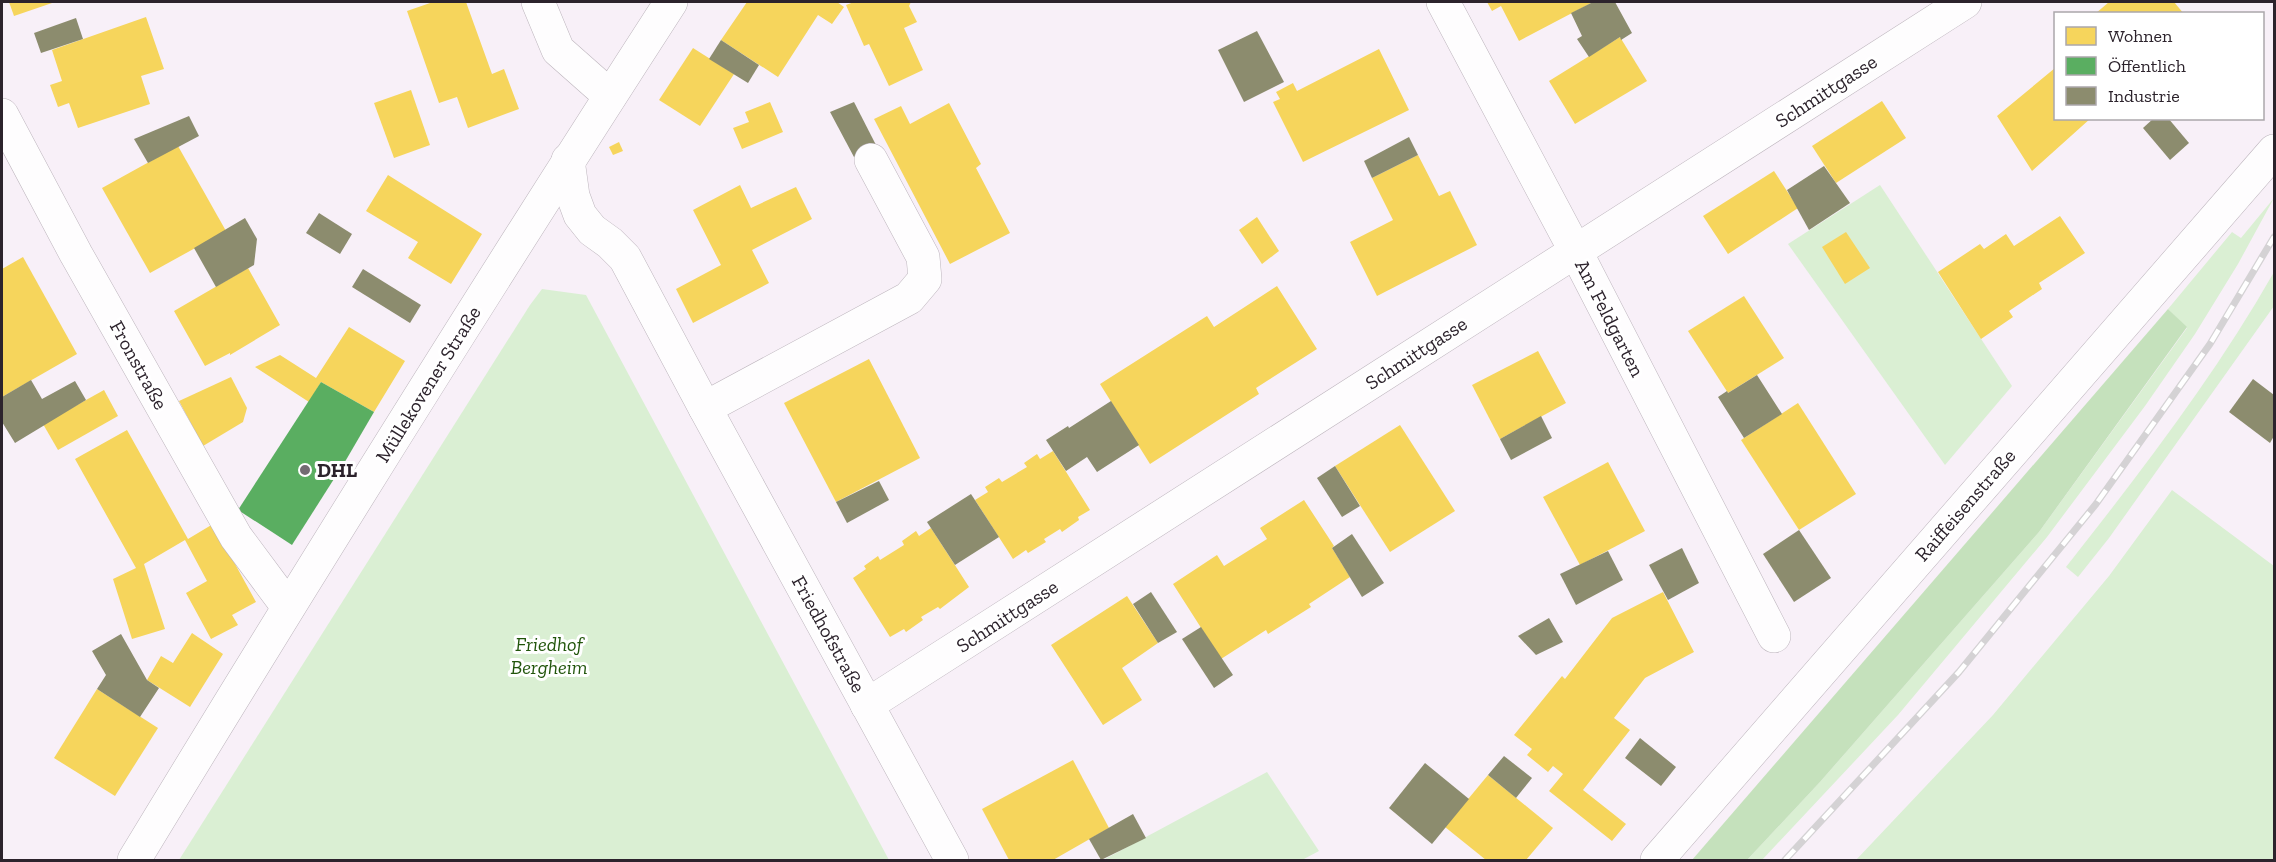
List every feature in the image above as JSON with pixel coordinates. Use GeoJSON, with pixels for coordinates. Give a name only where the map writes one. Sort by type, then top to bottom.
{"type":"FeatureCollection","features":[{"type":"Feature","properties":{"kind":"street"},"geometry":{"type":"LineString","coordinates":[[538,2],[558,50],[610,96]]}},
{"type":"Feature","properties":{"kind":"street","name":"Müllekovener Straße"},"geometry":{"type":"LineString","coordinates":[[134,861],[288,607],[568,160],[671,2]]}},
{"type":"Feature","properties":{"kind":"street","name":"Am Feldgarten"},"geometry":{"type":"LineString","coordinates":[[1443,2],[1576,252],[1774,636]]}},
{"type":"Feature","properties":{"kind":"street","name":"Schmittgasse"},"geometry":{"type":"LineString","coordinates":[[867,705],[1965,2]]}},
{"type":"Feature","properties":{"kind":"street","name":"Fronstraße"},"geometry":{"type":"LineString","coordinates":[[2,115],[76,254],[236,537],[288,607]]}},
{"type":"Feature","properties":{"kind":"street","name":"Raiffeisenstraße"},"geometry":{"type":"LineString","coordinates":[[1657,861],[2274,151]]}},
{"type":"Feature","properties":{"kind":"street","name":"Friedhofstraße"},"geometry":{"type":"LineString","coordinates":[[568,160],[573,196],[580,215],[592,230],[625,258],[952,861]]}},
{"type":"Feature","properties":{"kind":"street"},"geometry":{"type":"LineString","coordinates":[[705,408],[909,298],[925,279],[923,257],[871,160]]}},
{"type":"Feature","properties":{"kind":"green space"},"geometry":{"type":"Polygon","coordinates":[[[1880,185],[2012,386],[1945,465],[1788,244],[1880,185]]]}},
{"type":"Feature","properties":{"kind":"green space"},"geometry":{"type":"Polygon","coordinates":[[[2274,198],[2238,264],[2195,334],[2145,406],[2047,537],[1898,715],[1762,860],[1747,860],[1820,782],[2039,532],[2187,328],[2168,309],[2232,232],[2241,238],[2274,198]]]}},
{"type":"Feature","properties":{"kind":"green space"},"geometry":{"type":"Polygon","coordinates":[[[2274,272],[2274,306],[2109,538],[2078,577],[2066,567],[2149,460],[2202,386],[2274,272]]]}},
{"type":"Feature","properties":{"kind":"green space","name":"Friedhof Bergheim"},"geometry":{"type":"Polygon","coordinates":[[[542,289],[586,295],[889,860],[179,860],[530,305],[542,289]]]}},
{"type":"Feature","properties":{"kind":"green space"},"geometry":{"type":"Polygon","coordinates":[[[2168,309],[2187,327],[2039,532],[1820,782],[1747,860],[1692,860],[2168,309]]]}},
{"type":"Feature","properties":{"kind":"green space"},"geometry":{"type":"Polygon","coordinates":[[[2172,490],[2274,566],[2274,860],[1856,860],[1993,715],[2109,576],[2172,490]]]}},
{"type":"Feature","properties":{"kind":"green space"},"geometry":{"type":"Polygon","coordinates":[[[1267,772],[1319,851],[1302,860],[1103,860],[1267,772]]]}},
{"type":"Feature","properties":{"kind":"building: Wohnen"},"geometry":{"type":"Polygon","coordinates":[[[9,2],[55,2],[14,16],[9,2]]]}},
{"type":"Feature","properties":{"kind":"building: Wohnen"},"geometry":{"type":"Polygon","coordinates":[[[433,2],[466,2],[492,74],[504,69],[519,109],[468,128],[457,97],[439,103],[407,11],[433,2]]]}},
{"type":"Feature","properties":{"kind":"building: Wohnen"},"geometry":{"type":"Polygon","coordinates":[[[747,2],[837,2],[844,7],[832,24],[818,15],[778,77],[721,40],[747,2]]]}},
{"type":"Feature","properties":{"kind":"building: Wohnen"},"geometry":{"type":"Polygon","coordinates":[[[854,2],[911,2],[909,6],[917,22],[904,28],[923,70],[889,86],[869,44],[864,46],[846,5],[854,2]]]}},
{"type":"Feature","properties":{"kind":"building: Wohnen"},"geometry":{"type":"Polygon","coordinates":[[[1487,2],[1593,2],[1519,41],[1501,6],[1492,11],[1487,2]]]}},
{"type":"Feature","properties":{"kind":"building: Wohnen"},"geometry":{"type":"Polygon","coordinates":[[[2109,2],[2174,2],[2182,12],[2097,12],[2109,2]]]}},
{"type":"Feature","properties":{"kind":"building: Wohnen"},"geometry":{"type":"Polygon","coordinates":[[[146,17],[164,69],[141,76],[150,104],[78,128],[69,103],[58,107],[50,85],[62,81],[52,50],[146,17]]]}},
{"type":"Feature","properties":{"kind":"building: Wohnen"},"geometry":{"type":"Polygon","coordinates":[[[1620,37],[1647,81],[1575,124],[1549,81],[1620,37]]]}},
{"type":"Feature","properties":{"kind":"building: Wohnen"},"geometry":{"type":"Polygon","coordinates":[[[693,48],[734,74],[700,126],[659,100],[693,48]]]}},
{"type":"Feature","properties":{"kind":"building: Wohnen"},"geometry":{"type":"Polygon","coordinates":[[[1379,49],[1409,110],[1303,162],[1273,102],[1280,99],[1276,92],[1293,83],[1297,91],[1379,49]]]}},
{"type":"Feature","properties":{"kind":"building: Wohnen"},"geometry":{"type":"Polygon","coordinates":[[[2054,69],[2054,120],[2089,120],[2032,171],[1997,116],[2054,69]]]}},
{"type":"Feature","properties":{"kind":"building: Wohnen"},"geometry":{"type":"Polygon","coordinates":[[[411,90],[430,145],[394,158],[374,103],[411,90]]]}},
{"type":"Feature","properties":{"kind":"building: Wohnen"},"geometry":{"type":"Polygon","coordinates":[[[1882,101],[1906,138],[1836,183],[1812,146],[1882,101]]]}},
{"type":"Feature","properties":{"kind":"building: Wohnen"},"geometry":{"type":"Polygon","coordinates":[[[770,102],[783,132],[742,149],[733,128],[749,122],[745,112],[770,102]]]}},
{"type":"Feature","properties":{"kind":"building: Wohnen"},"geometry":{"type":"Polygon","coordinates":[[[949,103],[981,164],[976,168],[1010,233],[950,264],[874,119],[901,106],[910,124],[949,103]]]}},
{"type":"Feature","properties":{"kind":"building: Wohnen"},"geometry":{"type":"Polygon","coordinates":[[[619,142],[623,151],[613,155],[609,147],[619,142]]]}},
{"type":"Feature","properties":{"kind":"building: Wohnen"},"geometry":{"type":"Polygon","coordinates":[[[178,146],[226,231],[150,273],[102,188],[178,146]]]}},
{"type":"Feature","properties":{"kind":"building: Wohnen"},"geometry":{"type":"Polygon","coordinates":[[[1418,155],[1439,196],[1450,191],[1477,245],[1377,296],[1350,242],[1393,220],[1372,178],[1418,155]]]}},
{"type":"Feature","properties":{"kind":"building: Wohnen"},"geometry":{"type":"Polygon","coordinates":[[[1774,171],[1798,208],[1728,254],[1703,216],[1774,171]]]}},
{"type":"Feature","properties":{"kind":"building: Wohnen"},"geometry":{"type":"Polygon","coordinates":[[[388,175],[482,234],[451,284],[408,258],[418,242],[366,211],[388,175]]]}},
{"type":"Feature","properties":{"kind":"building: Wohnen"},"geometry":{"type":"Polygon","coordinates":[[[740,185],[751,208],[796,187],[812,219],[752,250],[769,283],[693,323],[676,289],[721,265],[693,210],[740,185]]]}},
{"type":"Feature","properties":{"kind":"building: Wohnen"},"geometry":{"type":"Polygon","coordinates":[[[2060,216],[2085,253],[2039,283],[2042,289],[2009,311],[2013,317],[1981,339],[1938,272],[1980,244],[1984,249],[2006,234],[2014,246],[2060,216]]]}},
{"type":"Feature","properties":{"kind":"building: Wohnen"},"geometry":{"type":"Polygon","coordinates":[[[1257,217],[1279,251],[1262,264],[1239,230],[1257,217]]]}},
{"type":"Feature","properties":{"kind":"building: Wohnen"},"geometry":{"type":"Polygon","coordinates":[[[1846,232],[1870,268],[1845,284],[1822,247],[1846,232]]]}},
{"type":"Feature","properties":{"kind":"building: Wohnen"},"geometry":{"type":"Polygon","coordinates":[[[23,257],[77,354],[2,397],[2,269],[23,257]]]}},
{"type":"Feature","properties":{"kind":"building: Wohnen"},"geometry":{"type":"Polygon","coordinates":[[[248,268],[280,325],[230,355],[230,353],[205,366],[174,311],[248,268]]]}},
{"type":"Feature","properties":{"kind":"building: Wohnen"},"geometry":{"type":"Polygon","coordinates":[[[1277,286],[1317,349],[1256,388],[1259,394],[1150,464],[1100,384],[1207,316],[1214,327],[1277,286]]]}},
{"type":"Feature","properties":{"kind":"building: Wohnen"},"geometry":{"type":"Polygon","coordinates":[[[1744,296],[1784,358],[1728,393],[1688,331],[1744,296]]]}},
{"type":"Feature","properties":{"kind":"building: Wohnen"},"geometry":{"type":"Polygon","coordinates":[[[349,327],[405,361],[374,412],[321,382],[309,402],[255,367],[280,355],[316,378],[349,327]]]}},
{"type":"Feature","properties":{"kind":"building: Wohnen"},"geometry":{"type":"Polygon","coordinates":[[[1538,351],[1566,403],[1500,439],[1472,385],[1538,351]]]}},
{"type":"Feature","properties":{"kind":"building: Wohnen"},"geometry":{"type":"Polygon","coordinates":[[[869,359],[920,458],[836,502],[784,403],[869,359]]]}},
{"type":"Feature","properties":{"kind":"building: Wohnen"},"geometry":{"type":"Polygon","coordinates":[[[231,377],[247,408],[243,422],[203,446],[179,401],[231,377]]]}},
{"type":"Feature","properties":{"kind":"building: Wohnen"},"geometry":{"type":"Polygon","coordinates":[[[104,390],[118,416],[58,450],[43,424],[104,390]]]}},
{"type":"Feature","properties":{"kind":"building: Wohnen"},"geometry":{"type":"Polygon","coordinates":[[[1798,403],[1856,494],[1799,530],[1741,440],[1798,403]]]}},
{"type":"Feature","properties":{"kind":"building: Wohnen"},"geometry":{"type":"Polygon","coordinates":[[[1400,425],[1455,511],[1390,552],[1335,466],[1400,425]]]}},
{"type":"Feature","properties":{"kind":"building: Wohnen"},"geometry":{"type":"Polygon","coordinates":[[[127,430],[188,539],[213,524],[256,602],[232,615],[238,625],[211,639],[186,593],[207,581],[185,540],[144,564],[165,629],[132,639],[113,579],[136,568],[75,459],[127,430]]]}},
{"type":"Feature","properties":{"kind":"building: Wohnen"},"geometry":{"type":"Polygon","coordinates":[[[1053,451],[1090,510],[1078,517],[1079,520],[1062,532],[1060,529],[1044,539],[1046,542],[1028,553],[1026,550],[1013,559],[975,500],[988,492],[985,487],[999,478],[1002,482],[1027,467],[1024,463],[1037,454],[1040,459],[1053,451]]]}},
{"type":"Feature","properties":{"kind":"building: Wohnen"},"geometry":{"type":"Polygon","coordinates":[[[1608,462],[1645,531],[1580,565],[1543,497],[1608,462]]]}},
{"type":"Feature","properties":{"kind":"building: Wohnen"},"geometry":{"type":"Polygon","coordinates":[[[1304,500],[1334,546],[1332,548],[1350,577],[1309,604],[1311,607],[1268,634],[1266,630],[1221,659],[1173,584],[1217,555],[1224,566],[1267,539],[1260,528],[1304,500]]]}},
{"type":"Feature","properties":{"kind":"building: Wohnen"},"geometry":{"type":"Polygon","coordinates":[[[931,528],[969,587],[940,609],[938,607],[921,617],[923,620],[906,632],[904,629],[890,637],[853,578],[866,569],[864,566],[878,556],[880,560],[904,545],[902,541],[916,531],[919,536],[931,528]]]}},
{"type":"Feature","properties":{"kind":"building: Wohnen"},"geometry":{"type":"Polygon","coordinates":[[[1663,592],[1694,652],[1645,678],[1614,718],[1630,730],[1583,790],[1626,824],[1612,841],[1549,791],[1563,774],[1553,766],[1548,772],[1527,755],[1532,749],[1514,735],[1562,676],[1565,679],[1612,618],[1663,592]]]}},
{"type":"Feature","properties":{"kind":"building: Wohnen"},"geometry":{"type":"Polygon","coordinates":[[[1127,596],[1158,643],[1122,668],[1142,700],[1103,725],[1051,645],[1127,596]]]}},
{"type":"Feature","properties":{"kind":"building: Wohnen"},"geometry":{"type":"Polygon","coordinates":[[[192,633],[223,654],[190,707],[147,680],[161,656],[173,663],[192,633]]]}},
{"type":"Feature","properties":{"kind":"building: Wohnen"},"geometry":{"type":"Polygon","coordinates":[[[97,689],[158,728],[115,796],[54,758],[97,689]]]}},
{"type":"Feature","properties":{"kind":"building: Wohnen"},"geometry":{"type":"Polygon","coordinates":[[[1073,760],[1109,828],[1053,860],[1009,860],[982,809],[1073,760]]]}},
{"type":"Feature","properties":{"kind":"building: Wohnen"},"geometry":{"type":"Polygon","coordinates":[[[1488,775],[1553,828],[1526,860],[1486,860],[1445,827],[1488,775]]]}},
{"type":"Feature","properties":{"kind":"building: Öffentlich"},"geometry":{"type":"Polygon","coordinates":[[[321,382],[374,412],[292,545],[238,510],[321,382]]]}},
{"type":"Feature","properties":{"kind":"building: Industrie"},"geometry":{"type":"Polygon","coordinates":[[[1593,2],[1615,2],[1632,33],[1621,40],[1620,37],[1589,57],[1577,39],[1582,36],[1571,13],[1593,2]]]}},
{"type":"Feature","properties":{"kind":"building: Industrie"},"geometry":{"type":"Polygon","coordinates":[[[76,18],[83,39],[41,53],[34,33],[76,18]]]}},
{"type":"Feature","properties":{"kind":"building: Industrie"},"geometry":{"type":"Polygon","coordinates":[[[1257,31],[1284,82],[1244,102],[1218,50],[1257,31]]]}},
{"type":"Feature","properties":{"kind":"building: Industrie"},"geometry":{"type":"Polygon","coordinates":[[[721,40],[759,65],[748,83],[709,59],[721,40]]]}},
{"type":"Feature","properties":{"kind":"building: Industrie"},"geometry":{"type":"Polygon","coordinates":[[[854,102],[876,145],[854,157],[830,112],[854,102]]]}},
{"type":"Feature","properties":{"kind":"building: Industrie"},"geometry":{"type":"Polygon","coordinates":[[[189,116],[199,136],[148,163],[134,139],[189,116]]]}},
{"type":"Feature","properties":{"kind":"building: Industrie"},"geometry":{"type":"Polygon","coordinates":[[[2152,120],[2170,120],[2189,143],[2170,160],[2143,128],[2152,120]]]}},
{"type":"Feature","properties":{"kind":"building: Industrie"},"geometry":{"type":"Polygon","coordinates":[[[1409,137],[1418,155],[1372,178],[1364,161],[1409,137]]]}},
{"type":"Feature","properties":{"kind":"building: Industrie"},"geometry":{"type":"Polygon","coordinates":[[[1824,166],[1850,203],[1809,230],[1787,190],[1824,166]]]}},
{"type":"Feature","properties":{"kind":"building: Industrie"},"geometry":{"type":"Polygon","coordinates":[[[319,213],[352,234],[340,254],[306,233],[319,213]]]}},
{"type":"Feature","properties":{"kind":"building: Industrie"},"geometry":{"type":"Polygon","coordinates":[[[245,218],[257,239],[254,265],[216,287],[194,248],[245,218]]]}},
{"type":"Feature","properties":{"kind":"building: Industrie"},"geometry":{"type":"Polygon","coordinates":[[[363,269],[421,305],[410,323],[352,287],[363,269]]]}},
{"type":"Feature","properties":{"kind":"building: Industrie"},"geometry":{"type":"Polygon","coordinates":[[[1757,375],[1782,414],[1744,438],[1718,397],[1757,375]]]}},
{"type":"Feature","properties":{"kind":"building: Industrie"},"geometry":{"type":"Polygon","coordinates":[[[2253,379],[2274,395],[2274,436],[2270,443],[2229,412],[2253,379]]]}},
{"type":"Feature","properties":{"kind":"building: Industrie"},"geometry":{"type":"Polygon","coordinates":[[[31,380],[42,399],[75,381],[86,400],[15,443],[2,422],[2,397],[31,380]]]}},
{"type":"Feature","properties":{"kind":"building: Industrie"},"geometry":{"type":"Polygon","coordinates":[[[1111,401],[1139,445],[1097,472],[1087,457],[1066,471],[1046,440],[1111,401]]]}},
{"type":"Feature","properties":{"kind":"building: Industrie"},"geometry":{"type":"Polygon","coordinates":[[[1541,416],[1552,438],[1511,460],[1500,439],[1541,416]]]}},
{"type":"Feature","properties":{"kind":"building: Industrie"},"geometry":{"type":"Polygon","coordinates":[[[1335,466],[1360,506],[1342,517],[1317,478],[1335,466]]]}},
{"type":"Feature","properties":{"kind":"building: Industrie"},"geometry":{"type":"Polygon","coordinates":[[[879,481],[889,500],[847,523],[836,502],[879,481]]]}},
{"type":"Feature","properties":{"kind":"building: Industrie"},"geometry":{"type":"Polygon","coordinates":[[[971,494],[999,537],[955,565],[927,522],[971,494]]]}},
{"type":"Feature","properties":{"kind":"building: Industrie"},"geometry":{"type":"Polygon","coordinates":[[[1799,530],[1831,578],[1794,602],[1763,554],[1799,530]]]}},
{"type":"Feature","properties":{"kind":"building: Industrie"},"geometry":{"type":"Polygon","coordinates":[[[1352,534],[1384,583],[1362,597],[1332,548],[1352,534]]]}},
{"type":"Feature","properties":{"kind":"building: Industrie"},"geometry":{"type":"Polygon","coordinates":[[[1682,548],[1699,583],[1668,600],[1649,565],[1682,548]]]}},
{"type":"Feature","properties":{"kind":"building: Industrie"},"geometry":{"type":"Polygon","coordinates":[[[1608,551],[1623,580],[1576,605],[1560,574],[1608,551]]]}},
{"type":"Feature","properties":{"kind":"building: Industrie"},"geometry":{"type":"Polygon","coordinates":[[[1151,592],[1177,632],[1158,643],[1133,604],[1151,592]]]}},
{"type":"Feature","properties":{"kind":"building: Industrie"},"geometry":{"type":"Polygon","coordinates":[[[1549,618],[1563,642],[1536,655],[1518,636],[1549,618]]]}},
{"type":"Feature","properties":{"kind":"building: Industrie"},"geometry":{"type":"Polygon","coordinates":[[[1201,627],[1233,675],[1214,688],[1182,639],[1201,627]]]}},
{"type":"Feature","properties":{"kind":"building: Industrie"},"geometry":{"type":"Polygon","coordinates":[[[121,634],[147,680],[159,688],[140,717],[97,689],[106,675],[92,651],[121,634]]]}},
{"type":"Feature","properties":{"kind":"building: Industrie"},"geometry":{"type":"Polygon","coordinates":[[[1640,738],[1676,767],[1661,786],[1625,758],[1640,738]]]}},
{"type":"Feature","properties":{"kind":"building: Industrie"},"geometry":{"type":"Polygon","coordinates":[[[1504,756],[1532,778],[1516,798],[1488,775],[1504,756]]]}},
{"type":"Feature","properties":{"kind":"building: Industrie"},"geometry":{"type":"Polygon","coordinates":[[[1425,763],[1469,799],[1432,844],[1389,808],[1425,763]]]}},
{"type":"Feature","properties":{"kind":"building: Industrie"},"geometry":{"type":"Polygon","coordinates":[[[1133,814],[1146,838],[1101,860],[1089,839],[1133,814]]]}},
{"type":"Feature","properties":{"kind":"railway"},"geometry":{"type":"LineString","coordinates":[[1785,860],[1959,672],[2096,504],[2210,344],[2274,237]]}},
{"type":"Feature","properties":{"kind":"place","name":"DHL"},"geometry":{"type":"Point","coordinates":[305,470]}}]}
